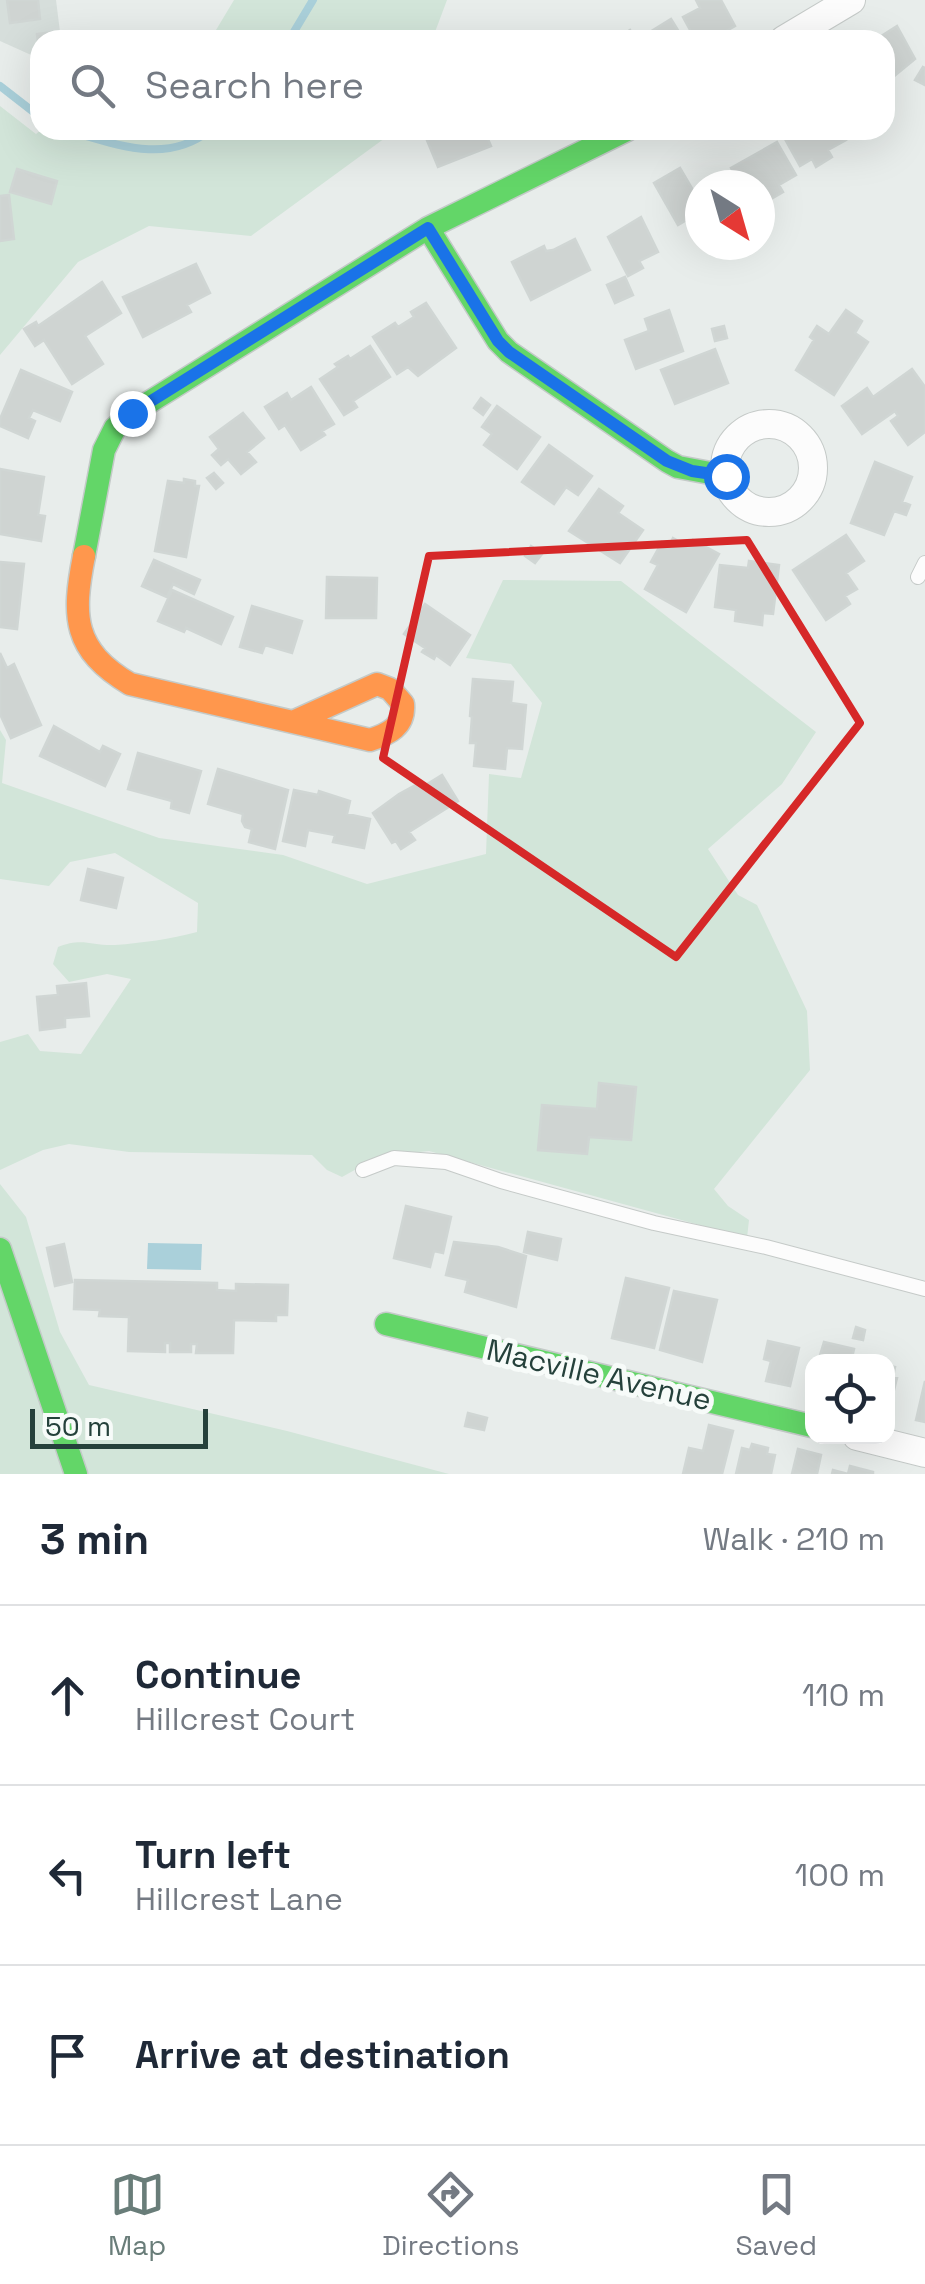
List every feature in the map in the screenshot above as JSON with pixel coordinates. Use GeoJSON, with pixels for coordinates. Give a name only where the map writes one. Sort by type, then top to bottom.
{"type":"FeatureCollection","features":[{"type":"Feature","properties":{"kind":"street"},"geometry":{"type":"LineString","coordinates":[[801,30],[851,0]]}},
{"type":"Feature","properties":{"kind":"street"},"geometry":{"type":"LineString","coordinates":[[294,721],[130,684],[108,673],[91,656],[74,604],[104,450],[115,428],[132,413],[428,228],[606,140]]}},
{"type":"Feature","properties":{"kind":"street"},"geometry":{"type":"LineString","coordinates":[[428,228],[498,341],[509,352],[667,461],[692,471],[726,476]]}},
{"type":"Feature","properties":{"kind":"street"},"geometry":{"type":"LineString","coordinates":[[0,1249],[76,1474]]}},
{"type":"Feature","properties":{"kind":"street","name":"Macville Avenue"},"geometry":{"type":"LineString","coordinates":[[386,1324],[805,1424]]}},
{"type":"Feature","properties":{"kind":"street"},"geometry":{"type":"LineString","coordinates":[[889,1444],[925,1453]]}},
{"type":"Feature","properties":{"kind":"lane"},"geometry":{"type":"LineString","coordinates":[[918,577],[925,562]]}},
{"type":"Feature","properties":{"kind":"lane"},"geometry":{"type":"LineString","coordinates":[[362,1170],[394,1158],[446,1162],[654,1223],[766,1247],[925,1289]]}},
{"type":"Feature","properties":{"kind":"highlighted area"},"geometry":{"type":"Polygon","coordinates":[[[747,540],[860,723],[676,957],[383,758],[429,556],[747,540]]]}},
{"type":"Feature","properties":{"kind":"shaded area"},"geometry":{"type":"Polygon","coordinates":[[[0,0],[56,0],[60,30],[30,30],[30,54],[0,41],[0,0]]]}},
{"type":"Feature","properties":{"kind":"green space"},"geometry":{"type":"Polygon","coordinates":[[[234,0],[447,0],[436,30],[216,30],[234,0]]]}},
{"type":"Feature","properties":{"kind":"green space"},"geometry":{"type":"Polygon","coordinates":[[[0,106],[30,129],[30,140],[382,140],[251,236],[149,226],[78,262],[0,355],[0,106]]]}},
{"type":"Feature","properties":{"kind":"green space"},"geometry":{"type":"Polygon","coordinates":[[[503,580],[621,581],[816,732],[782,784],[708,849],[738,895],[757,905],[807,1011],[810,1070],[714,1189],[728,1206],[749,1220],[747,1238],[429,1151],[380,1156],[342,1177],[327,1170],[312,1155],[129,1152],[69,1144],[43,1150],[0,1170],[0,1042],[28,1034],[40,1051],[81,1054],[131,979],[107,974],[69,982],[53,964],[58,947],[81,942],[136,943],[197,932],[198,903],[115,853],[70,862],[49,886],[0,879],[0,730],[6,740],[2,783],[159,838],[283,855],[367,884],[486,854],[489,774],[521,778],[542,703],[511,664],[466,658],[503,580]]]}},
{"type":"Feature","properties":{"kind":"green space"},"geometry":{"type":"Polygon","coordinates":[[[0,1184],[26,1217],[60,1332],[89,1385],[449,1474],[0,1474],[0,1184]]]}},
{"type":"Feature","properties":{"kind":"water"},"geometry":{"type":"Polygon","coordinates":[[[148,1243],[202,1244],[201,1270],[147,1269],[148,1243]]]}},
{"type":"Feature","properties":{"kind":"building"},"geometry":{"type":"Polygon","coordinates":[[[7,0],[38,0],[40,19],[10,23],[7,0]]]}},
{"type":"Feature","properties":{"kind":"building"},"geometry":{"type":"Polygon","coordinates":[[[696,0],[721,0],[735,26],[728,30],[690,30],[683,17],[700,8],[696,0]]]}},
{"type":"Feature","properties":{"kind":"building"},"geometry":{"type":"Polygon","coordinates":[[[671,19],[678,30],[653,30],[671,19]]]}},
{"type":"Feature","properties":{"kind":"building"},"geometry":{"type":"Polygon","coordinates":[[[897,26],[915,59],[895,76],[895,30],[891,30],[897,26]]]}},
{"type":"Feature","properties":{"kind":"building"},"geometry":{"type":"Polygon","coordinates":[[[925,68],[925,85],[915,80],[925,68]]]}},
{"type":"Feature","properties":{"kind":"building"},"geometry":{"type":"Polygon","coordinates":[[[427,140],[488,140],[491,146],[438,167],[427,140]]]}},
{"type":"Feature","properties":{"kind":"building"},"geometry":{"type":"Polygon","coordinates":[[[785,140],[846,140],[828,150],[832,157],[816,167],[812,159],[800,166],[785,140]]]}},
{"type":"Feature","properties":{"kind":"building"},"geometry":{"type":"Polygon","coordinates":[[[777,142],[796,175],[779,185],[783,192],[775,197],[775,170],[731,168],[777,142]]]}},
{"type":"Feature","properties":{"kind":"building"},"geometry":{"type":"Polygon","coordinates":[[[680,168],[685,176],[685,221],[678,225],[654,183],[680,168]]]}},
{"type":"Feature","properties":{"kind":"building"},"geometry":{"type":"Polygon","coordinates":[[[17,169],[57,181],[51,204],[10,192],[17,169]]]}},
{"type":"Feature","properties":{"kind":"building"},"geometry":{"type":"Polygon","coordinates":[[[9,195],[14,239],[0,241],[0,196],[9,195]]]}},
{"type":"Feature","properties":{"kind":"building"},"geometry":{"type":"Polygon","coordinates":[[[641,217],[658,252],[639,261],[643,268],[628,276],[608,237],[641,217]]]}},
{"type":"Feature","properties":{"kind":"building"},"geometry":{"type":"Polygon","coordinates":[[[575,239],[590,270],[531,300],[512,262],[544,246],[546,251],[553,250],[575,239]]]}},
{"type":"Feature","properties":{"kind":"building"},"geometry":{"type":"Polygon","coordinates":[[[196,264],[210,293],[187,305],[191,312],[143,337],[123,297],[196,264]]]}},
{"type":"Feature","properties":{"kind":"building"},"geometry":{"type":"Polygon","coordinates":[[[625,277],[633,295],[615,303],[607,285],[625,277]]]}},
{"type":"Feature","properties":{"kind":"building"},"geometry":{"type":"Polygon","coordinates":[[[102,282],[121,313],[85,336],[103,364],[72,384],[44,340],[35,346],[24,329],[36,322],[38,326],[102,282]]]}},
{"type":"Feature","properties":{"kind":"building"},"geometry":{"type":"Polygon","coordinates":[[[426,303],[456,348],[418,376],[408,367],[397,374],[373,337],[414,317],[411,312],[426,303]]]}},
{"type":"Feature","properties":{"kind":"building"},"geometry":{"type":"Polygon","coordinates":[[[669,310],[683,351],[636,369],[625,340],[649,331],[645,319],[669,310]]]}},
{"type":"Feature","properties":{"kind":"building"},"geometry":{"type":"Polygon","coordinates":[[[846,310],[862,321],[855,333],[868,342],[834,395],[796,370],[814,340],[810,337],[817,326],[829,334],[846,310]]]}},
{"type":"Feature","properties":{"kind":"building"},"geometry":{"type":"Polygon","coordinates":[[[724,326],[727,338],[715,341],[712,329],[724,326]]]}},
{"type":"Feature","properties":{"kind":"building"},"geometry":{"type":"Polygon","coordinates":[[[370,346],[390,377],[353,401],[357,407],[344,415],[320,379],[338,367],[335,364],[370,346]]]}},
{"type":"Feature","properties":{"kind":"building"},"geometry":{"type":"Polygon","coordinates":[[[715,349],[728,383],[675,404],[661,370],[715,349]]]}},
{"type":"Feature","properties":{"kind":"building"},"geometry":{"type":"Polygon","coordinates":[[[912,369],[925,387],[925,432],[908,445],[891,421],[898,416],[895,411],[862,434],[842,406],[867,388],[873,397],[912,369]]]}},
{"type":"Feature","properties":{"kind":"building"},"geometry":{"type":"Polygon","coordinates":[[[21,370],[72,392],[60,421],[33,410],[29,418],[35,421],[28,438],[0,426],[21,370]]]}},
{"type":"Feature","properties":{"kind":"building"},"geometry":{"type":"Polygon","coordinates":[[[311,387],[334,424],[322,431],[325,435],[301,450],[285,425],[279,429],[265,407],[287,393],[291,400],[311,387]]]}},
{"type":"Feature","properties":{"kind":"building"},"geometry":{"type":"Polygon","coordinates":[[[481,398],[490,405],[483,415],[474,408],[481,398]]]}},
{"type":"Feature","properties":{"kind":"building"},"geometry":{"type":"Polygon","coordinates":[[[497,406],[540,437],[517,469],[484,445],[492,434],[482,427],[497,406]]]}},
{"type":"Feature","properties":{"kind":"building"},"geometry":{"type":"Polygon","coordinates":[[[243,413],[264,438],[247,452],[256,462],[241,474],[228,459],[221,465],[212,455],[219,449],[210,437],[243,413]]]}},
{"type":"Feature","properties":{"kind":"building"},"geometry":{"type":"Polygon","coordinates":[[[549,445],[592,476],[578,495],[566,487],[554,504],[522,482],[549,445]]]}},
{"type":"Feature","properties":{"kind":"building"},"geometry":{"type":"Polygon","coordinates":[[[875,462],[912,477],[902,502],[910,505],[906,515],[894,511],[884,535],[851,523],[875,462]]]}},
{"type":"Feature","properties":{"kind":"building"},"geometry":{"type":"Polygon","coordinates":[[[0,469],[44,477],[38,515],[45,516],[41,541],[0,534],[0,469]]]}},
{"type":"Feature","properties":{"kind":"building"},"geometry":{"type":"Polygon","coordinates":[[[214,473],[223,483],[216,489],[207,478],[214,473]]]}},
{"type":"Feature","properties":{"kind":"building"},"geometry":{"type":"Polygon","coordinates":[[[184,479],[199,486],[186,557],[155,551],[168,481],[184,483],[184,479]]]}},
{"type":"Feature","properties":{"kind":"building"},"geometry":{"type":"Polygon","coordinates":[[[599,489],[623,506],[618,513],[643,530],[620,563],[569,531],[599,489]]]}},
{"type":"Feature","properties":{"kind":"building"},"geometry":{"type":"Polygon","coordinates":[[[846,535],[864,561],[846,573],[857,589],[845,596],[850,604],[826,620],[793,570],[846,535]]]}},
{"type":"Feature","properties":{"kind":"building"},"geometry":{"type":"Polygon","coordinates":[[[673,538],[689,547],[693,540],[719,554],[686,612],[645,589],[658,565],[651,562],[662,542],[669,546],[673,538]]]}},
{"type":"Feature","properties":{"kind":"building"},"geometry":{"type":"Polygon","coordinates":[[[531,546],[542,554],[535,563],[525,556],[531,546]]]}},
{"type":"Feature","properties":{"kind":"building"},"geometry":{"type":"Polygon","coordinates":[[[154,560],[200,580],[194,594],[173,584],[167,597],[142,586],[154,560]]]}},
{"type":"Feature","properties":{"kind":"building"},"geometry":{"type":"Polygon","coordinates":[[[749,561],[779,565],[773,614],[763,613],[762,625],[735,621],[736,610],[715,607],[720,565],[748,568],[749,561]]]}},
{"type":"Feature","properties":{"kind":"building"},"geometry":{"type":"Polygon","coordinates":[[[0,562],[24,564],[17,629],[0,627],[0,562]]]}},
{"type":"Feature","properties":{"kind":"building"},"geometry":{"type":"Polygon","coordinates":[[[327,577],[377,578],[376,618],[326,618],[327,577]]]}},
{"type":"Feature","properties":{"kind":"building"},"geometry":{"type":"Polygon","coordinates":[[[172,590],[233,617],[221,644],[186,628],[184,632],[158,621],[172,590]]]}},
{"type":"Feature","properties":{"kind":"building"},"geometry":{"type":"Polygon","coordinates":[[[425,604],[470,635],[450,665],[436,655],[434,659],[422,652],[425,648],[404,634],[425,604]]]}},
{"type":"Feature","properties":{"kind":"building"},"geometry":{"type":"Polygon","coordinates":[[[252,606],[302,621],[292,653],[265,645],[262,653],[240,647],[252,606]]]}},
{"type":"Feature","properties":{"kind":"building"},"geometry":{"type":"Polygon","coordinates":[[[0,653],[7,668],[14,664],[41,725],[11,738],[0,714],[0,653]]]}},
{"type":"Feature","properties":{"kind":"building"},"geometry":{"type":"Polygon","coordinates":[[[473,679],[513,682],[511,703],[526,705],[522,749],[507,748],[505,769],[474,766],[476,743],[470,743],[473,679]]]}},
{"type":"Feature","properties":{"kind":"building"},"geometry":{"type":"Polygon","coordinates":[[[54,726],[100,752],[103,746],[120,754],[105,786],[40,756],[54,726]]]}},
{"type":"Feature","properties":{"kind":"building"},"geometry":{"type":"Polygon","coordinates":[[[138,753],[201,771],[189,813],[171,808],[172,801],[128,789],[138,753]]]}},
{"type":"Feature","properties":{"kind":"building"},"geometry":{"type":"Polygon","coordinates":[[[218,769],[288,790],[275,849],[249,842],[252,829],[245,827],[243,814],[208,804],[218,769]]]}},
{"type":"Feature","properties":{"kind":"building"},"geometry":{"type":"Polygon","coordinates":[[[442,775],[458,801],[409,832],[415,840],[401,849],[396,841],[392,843],[373,813],[399,794],[442,775]]]}},
{"type":"Feature","properties":{"kind":"building"},"geometry":{"type":"Polygon","coordinates":[[[294,790],[318,795],[319,791],[350,801],[347,814],[370,819],[364,848],[333,842],[335,835],[308,830],[305,846],[283,841],[294,790]]]}},
{"type":"Feature","properties":{"kind":"building"},"geometry":{"type":"Polygon","coordinates":[[[88,869],[123,878],[116,908],[81,900],[88,869]]]}},
{"type":"Feature","properties":{"kind":"building"},"geometry":{"type":"Polygon","coordinates":[[[86,983],[89,1016],[65,1018],[65,1027],[40,1030],[37,997],[58,995],[57,986],[86,983]]]}},
{"type":"Feature","properties":{"kind":"building"},"geometry":{"type":"Polygon","coordinates":[[[599,1083],[636,1087],[631,1140],[589,1137],[587,1154],[538,1150],[542,1105],[597,1109],[599,1083]]]}},
{"type":"Feature","properties":{"kind":"building"},"geometry":{"type":"Polygon","coordinates":[[[406,1206],[451,1217],[443,1253],[434,1251],[430,1267],[394,1258],[406,1206]]]}},
{"type":"Feature","properties":{"kind":"building"},"geometry":{"type":"Polygon","coordinates":[[[528,1232],[561,1239],[557,1260],[524,1252],[528,1232]]]}},
{"type":"Feature","properties":{"kind":"building"},"geometry":{"type":"Polygon","coordinates":[[[454,1242],[498,1247],[526,1256],[516,1307],[465,1292],[468,1280],[446,1275],[454,1242]]]}},
{"type":"Feature","properties":{"kind":"building"},"geometry":{"type":"Polygon","coordinates":[[[64,1244],[72,1282],[55,1286],[47,1248],[64,1244]]]}},
{"type":"Feature","properties":{"kind":"building"},"geometry":{"type":"Polygon","coordinates":[[[626,1278],[669,1288],[654,1348],[612,1338],[626,1278]]]}},
{"type":"Feature","properties":{"kind":"building"},"geometry":{"type":"Polygon","coordinates":[[[75,1280],[217,1283],[217,1290],[236,1291],[236,1284],[288,1285],[287,1315],[276,1315],[276,1321],[234,1320],[233,1353],[196,1353],[197,1344],[191,1344],[191,1352],[170,1352],[170,1343],[165,1343],[165,1352],[128,1351],[129,1317],[99,1316],[100,1310],[74,1309],[75,1280]]]}},
{"type":"Feature","properties":{"kind":"building"},"geometry":{"type":"Polygon","coordinates":[[[674,1291],[717,1300],[702,1362],[660,1350],[674,1291]]]}},
{"type":"Feature","properties":{"kind":"building"},"geometry":{"type":"Polygon","coordinates":[[[856,1327],[865,1330],[863,1340],[853,1338],[856,1327]]]}},
{"type":"Feature","properties":{"kind":"building"},"geometry":{"type":"Polygon","coordinates":[[[768,1341],[799,1348],[790,1386],[766,1381],[771,1361],[764,1359],[768,1341]]]}},
{"type":"Feature","properties":{"kind":"building"},"geometry":{"type":"Polygon","coordinates":[[[824,1342],[854,1349],[853,1354],[820,1354],[824,1342]]]}},
{"type":"Feature","properties":{"kind":"building"},"geometry":{"type":"Polygon","coordinates":[[[925,1381],[925,1422],[916,1420],[925,1381]]]}},
{"type":"Feature","properties":{"kind":"building"},"geometry":{"type":"Polygon","coordinates":[[[468,1413],[487,1418],[484,1430],[465,1426],[468,1413]]]}},
{"type":"Feature","properties":{"kind":"building"},"geometry":{"type":"Polygon","coordinates":[[[709,1425],[733,1431],[722,1474],[683,1474],[689,1448],[703,1451],[709,1425]]]}},
{"type":"Feature","properties":{"kind":"building"},"geometry":{"type":"Polygon","coordinates":[[[752,1444],[768,1448],[767,1454],[775,1455],[771,1474],[736,1474],[742,1448],[750,1450],[752,1444]]]}},
{"type":"Feature","properties":{"kind":"building"},"geometry":{"type":"Polygon","coordinates":[[[798,1449],[821,1455],[817,1474],[792,1474],[798,1449]]]}},
{"type":"Feature","properties":{"kind":"building"},"geometry":{"type":"Polygon","coordinates":[[[850,1466],[873,1472],[873,1474],[848,1474],[850,1466]]]}},
{"type":"Feature","properties":{"kind":"waterway"},"geometry":{"type":"LineString","coordinates":[[295,30],[313,0]]}},
{"type":"Feature","properties":{"kind":"waterway"},"geometry":{"type":"LineString","coordinates":[[0,86],[30,109]]}},
{"type":"Feature","properties":{"kind":"waterway"},"geometry":{"type":"LineString","coordinates":[[102,140],[157,149],[195,140]]}},
{"type":"Feature","properties":{"kind":"traffic: fast"},"geometry":{"type":"LineString","coordinates":[[84,556],[104,450],[115,428],[132,413],[428,228],[607,140]]}},
{"type":"Feature","properties":{"kind":"traffic: fast"},"geometry":{"type":"LineString","coordinates":[[428,228],[498,341],[509,352],[667,461],[678,467],[726,476]]}},
{"type":"Feature","properties":{"kind":"traffic: fast"},"geometry":{"type":"LineString","coordinates":[[0,1249],[76,1474]]}},
{"type":"Feature","properties":{"kind":"traffic: fast"},"geometry":{"type":"LineString","coordinates":[[386,1324],[805,1424]]}},
{"type":"Feature","properties":{"kind":"traffic: slow"},"geometry":{"type":"LineString","coordinates":[[84,556],[78,597],[81,630],[97,658],[130,684],[370,740],[394,728],[401,718],[403,704],[390,689],[377,684],[295,721]]}},
{"type":"Feature","properties":{"kind":"route"},"geometry":{"type":"LineString","coordinates":[[132,413],[428,228],[498,341],[509,352],[667,461],[692,471],[726,476]]}}]}
